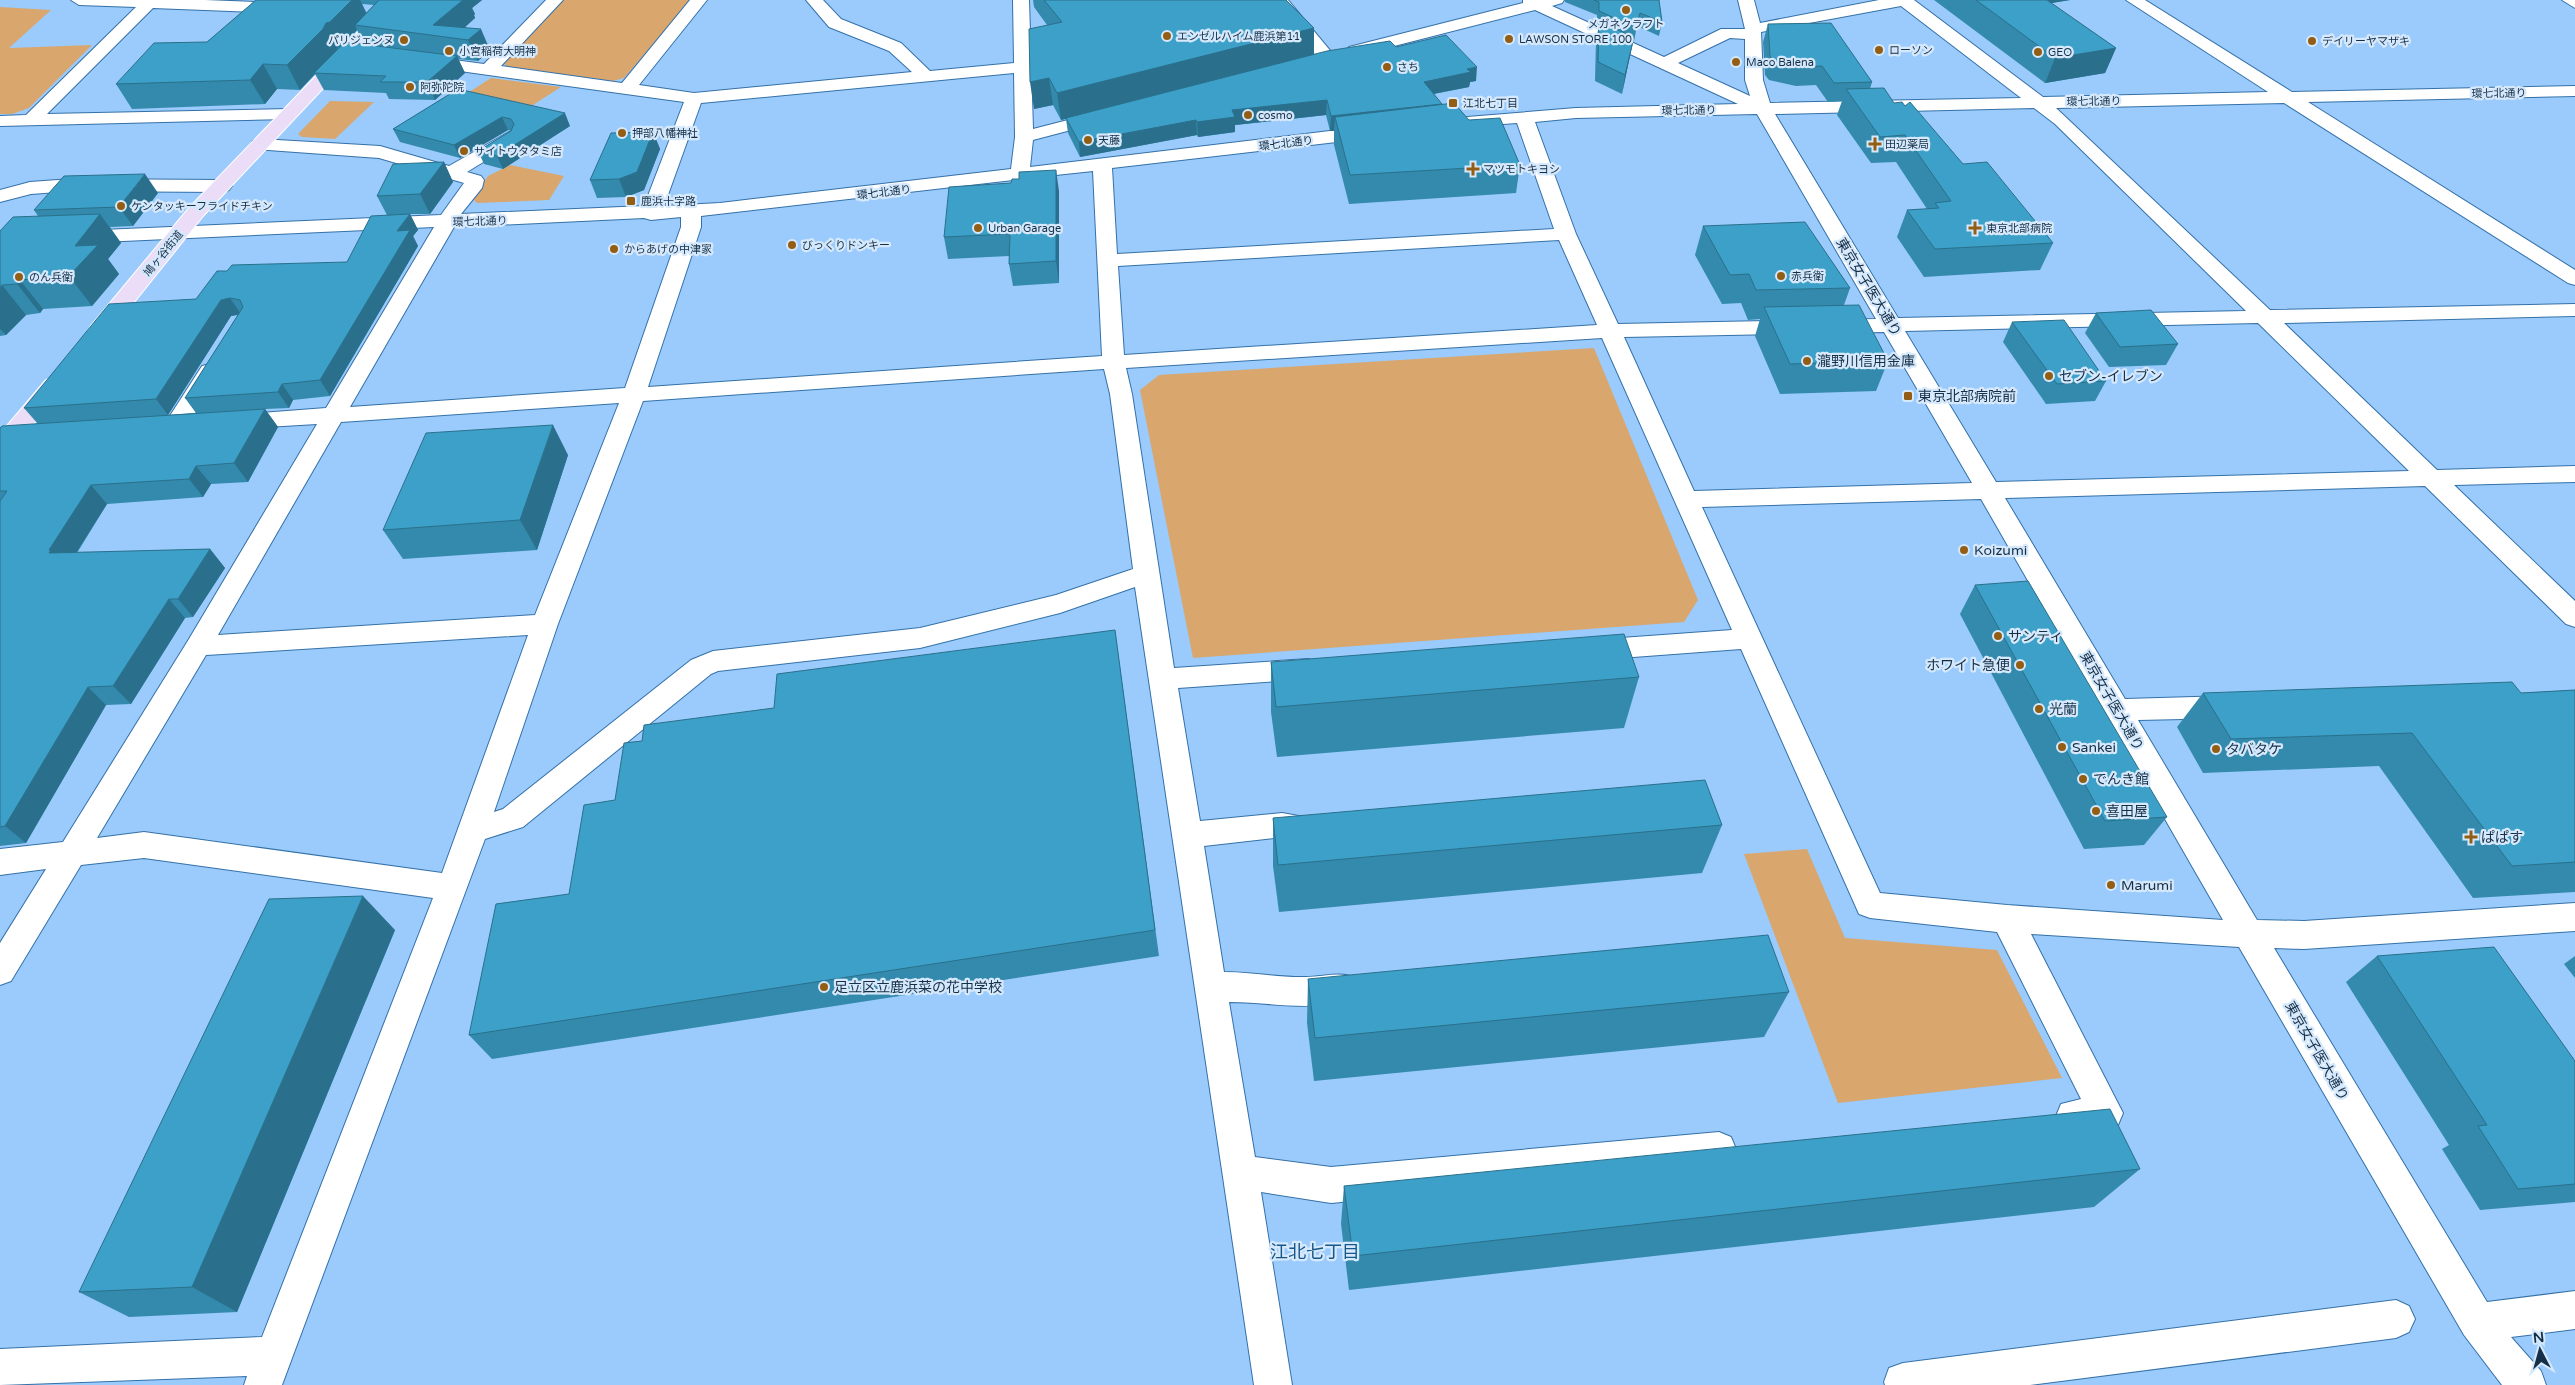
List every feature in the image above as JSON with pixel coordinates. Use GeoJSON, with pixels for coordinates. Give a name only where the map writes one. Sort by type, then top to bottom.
{"type":"FeatureCollection","features":[{"type":"Feature","properties":{"kind":"main road","name":"鳩ヶ谷街道"},"geometry":{"type":"LineString","coordinates":[[88,345],[179,234],[222,186],[346,52],[392,6]]}},
{"type":"Feature","properties":{"kind":"main road"},"geometry":{"type":"LineString","coordinates":[[4,441],[68,367]]}},
{"type":"Feature","properties":{"kind":"street"},"geometry":{"type":"LineString","coordinates":[[79,0],[298,9]]}},
{"type":"Feature","properties":{"kind":"street"},"geometry":{"type":"LineString","coordinates":[[488,70],[555,0]]}},
{"type":"Feature","properties":{"kind":"street"},"geometry":{"type":"LineString","coordinates":[[626,90],[699,0]]}},
{"type":"Feature","properties":{"kind":"street"},"geometry":{"type":"LineString","coordinates":[[814,0],[835,23],[895,47],[926,76]]}},
{"type":"Feature","properties":{"kind":"street"},"geometry":{"type":"LineString","coordinates":[[1020,176],[1024,137],[1024,67],[1021,0]]}},
{"type":"Feature","properties":{"kind":"street"},"geometry":{"type":"LineString","coordinates":[[1279,0],[1327,58]]}},
{"type":"Feature","properties":{"kind":"street"},"geometry":{"type":"LineString","coordinates":[[1308,63],[1532,2],[1556,0]]}},
{"type":"Feature","properties":{"kind":"street","name":"東京女子医大通り"},"geometry":{"type":"LineString","coordinates":[[1746,0],[1754,31],[1754,80],[1763,109],[1990,491],[2482,1329],[2506,1385]]}},
{"type":"Feature","properties":{"kind":"street"},"geometry":{"type":"LineString","coordinates":[[1665,63],[1727,33],[1754,31],[1905,0],[2038,102],[2072,131],[2267,317],[2575,617]]}},
{"type":"Feature","properties":{"kind":"street"},"geometry":{"type":"LineString","coordinates":[[2134,0],[2575,279]]}},
{"type":"Feature","properties":{"kind":"street"},"geometry":{"type":"LineString","coordinates":[[2570,0],[2575,3]]}},
{"type":"Feature","properties":{"kind":"street"},"geometry":{"type":"LineString","coordinates":[[1532,2],[1763,109]]}},
{"type":"Feature","properties":{"kind":"street"},"geometry":{"type":"LineString","coordinates":[[31,120],[149,4]]}},
{"type":"Feature","properties":{"kind":"street"},"geometry":{"type":"LineString","coordinates":[[360,11],[392,6]]}},
{"type":"Feature","properties":{"kind":"street"},"geometry":{"type":"LineString","coordinates":[[346,52],[369,53]]}},
{"type":"Feature","properties":{"kind":"street"},"geometry":{"type":"LineString","coordinates":[[408,58],[694,98],[1024,67]]}},
{"type":"Feature","properties":{"kind":"street","name":"環七北通り"},"geometry":{"type":"LineString","coordinates":[[1445,124],[1524,116],[1763,109],[2575,91]]}},
{"type":"Feature","properties":{"kind":"street"},"geometry":{"type":"LineString","coordinates":[[651,214],[694,98]]}},
{"type":"Feature","properties":{"kind":"street"},"geometry":{"type":"LineString","coordinates":[[1024,137],[1118,112]]}},
{"type":"Feature","properties":{"kind":"street"},"geometry":{"type":"LineString","coordinates":[[1,122],[289,114]]}},
{"type":"Feature","properties":{"kind":"street"},"geometry":{"type":"LineString","coordinates":[[1524,116],[1566,234],[1609,331],[1688,499],[1748,639],[1870,905],[2007,919],[2304,936],[2575,917]]}},
{"type":"Feature","properties":{"kind":"street","name":"環七北通り"},"geometry":{"type":"LineString","coordinates":[[62,238],[691,212],[1020,176],[1386,131]]}},
{"type":"Feature","properties":{"kind":"street"},"geometry":{"type":"LineString","coordinates":[[453,172],[509,138]]}},
{"type":"Feature","properties":{"kind":"street"},"geometry":{"type":"LineString","coordinates":[[0,971],[198,646],[261,528],[335,415],[455,208],[472,188],[474,180],[453,172],[380,152],[260,146]]}},
{"type":"Feature","properties":{"kind":"street"},"geometry":{"type":"LineString","coordinates":[[1102,165],[1113,362],[1120,394],[1146,574],[1274,1385]]}},
{"type":"Feature","properties":{"kind":"street"},"geometry":{"type":"LineString","coordinates":[[0,196],[30,188],[89,184],[222,186]]}},
{"type":"Feature","properties":{"kind":"street"},"geometry":{"type":"LineString","coordinates":[[0,1368],[268,1370],[450,887],[473,831],[544,624],[634,394],[691,226],[691,212]]}},
{"type":"Feature","properties":{"kind":"street"},"geometry":{"type":"LineString","coordinates":[[1107,261],[1566,234]]}},
{"type":"Feature","properties":{"kind":"street"},"geometry":{"type":"LineString","coordinates":[[221,354],[166,426],[1113,362],[1609,331],[2575,310]]}},
{"type":"Feature","properties":{"kind":"street"},"geometry":{"type":"LineString","coordinates":[[4,441],[40,434]]}},
{"type":"Feature","properties":{"kind":"street"},"geometry":{"type":"LineString","coordinates":[[1688,499],[2575,474]]}},
{"type":"Feature","properties":{"kind":"street"},"geometry":{"type":"LineString","coordinates":[[473,831],[513,818],[701,667],[713,661],[920,638],[1060,604],[1146,574]]}},
{"type":"Feature","properties":{"kind":"street"},"geometry":{"type":"LineString","coordinates":[[198,646],[544,624]]}},
{"type":"Feature","properties":{"kind":"street"},"geometry":{"type":"LineString","coordinates":[[1566,651],[1748,639]]}},
{"type":"Feature","properties":{"kind":"street"},"geometry":{"type":"LineString","coordinates":[[1164,679],[1330,667]]}},
{"type":"Feature","properties":{"kind":"street"},"geometry":{"type":"LineString","coordinates":[[2118,710],[2258,706]]}},
{"type":"Feature","properties":{"kind":"street"},"geometry":{"type":"LineString","coordinates":[[1188,834],[1282,824],[1318,830],[1338,828]]}},
{"type":"Feature","properties":{"kind":"street"},"geometry":{"type":"LineString","coordinates":[[0,862],[144,845],[450,887]]}},
{"type":"Feature","properties":{"kind":"street"},"geometry":{"type":"LineString","coordinates":[[2007,919],[2106,1113],[2046,1118]]}},
{"type":"Feature","properties":{"kind":"street"},"geometry":{"type":"LineString","coordinates":[[1212,987],[1255,987],[1304,992],[1374,986]]}},
{"type":"Feature","properties":{"kind":"street"},"geometry":{"type":"LineString","coordinates":[[1241,1172],[1331,1185],[1748,1146]]}},
{"type":"Feature","properties":{"kind":"street"},"geometry":{"type":"LineString","coordinates":[[2482,1329],[2575,1310]]}},
{"type":"Feature","properties":{"kind":"street"},"geometry":{"type":"LineString","coordinates":[[1904,1385],[1903,1382],[2396,1319]]}},
{"type":"Feature","properties":{"kind":"street","name":"東京女子医大通り"},"geometry":{"type":"LineString","coordinates":[[2482,1329],[2527,1385]]}},
{"type":"Feature","properties":{"kind":"shaded area"},"geometry":{"type":"Polygon","coordinates":[[[563,0],[691,0],[624,78],[613,81],[507,67],[503,62],[563,0]]]}},
{"type":"Feature","properties":{"kind":"shaded area"},"geometry":{"type":"Polygon","coordinates":[[[0,7],[51,10],[9,48],[92,45],[29,108],[12,114],[0,114],[0,7]]]}},
{"type":"Feature","properties":{"kind":"shaded area"},"geometry":{"type":"Polygon","coordinates":[[[491,78],[561,87],[522,112],[435,114],[491,78]]]}},
{"type":"Feature","properties":{"kind":"shaded area"},"geometry":{"type":"Polygon","coordinates":[[[330,101],[374,102],[335,139],[302,137],[298,134],[330,101]]]}},
{"type":"Feature","properties":{"kind":"shaded area"},"geometry":{"type":"Polygon","coordinates":[[[510,165],[564,176],[549,200],[477,203],[472,198],[488,176],[510,165]]]}},
{"type":"Feature","properties":{"kind":"shaded area"},"geometry":{"type":"Polygon","coordinates":[[[1594,348],[1698,600],[1684,622],[1193,658],[1140,390],[1159,375],[1594,348]]]}},
{"type":"Feature","properties":{"kind":"shaded area"},"geometry":{"type":"Polygon","coordinates":[[[1807,849],[1845,938],[1997,950],[2062,1078],[1838,1103],[1744,854],[1807,849]]]}},
{"type":"Feature","properties":{"kind":"building"},"geometry":{"type":"Polygon","coordinates":[[[256,0],[352,0],[330,22],[326,23],[323,29],[287,65],[263,64],[250,80],[116,84],[154,43],[207,42],[256,0]]]}},
{"type":"Feature","properties":{"kind":"building"},"geometry":{"type":"Polygon","coordinates":[[[379,0],[463,0],[433,25],[481,29],[468,40],[355,25],[379,0]]]}},
{"type":"Feature","properties":{"kind":"building"},"geometry":{"type":"Polygon","coordinates":[[[1044,0],[1286,0],[1314,28],[1057,93],[1049,78],[1030,82],[1029,29],[1062,22],[1044,0]]]}},
{"type":"Feature","properties":{"kind":"building"},"geometry":{"type":"Polygon","coordinates":[[[1594,0],[1659,0],[1662,22],[1640,13],[1636,28],[1599,11],[1599,2],[1594,0]]]}},
{"type":"Feature","properties":{"kind":"building"},"geometry":{"type":"Polygon","coordinates":[[[1976,0],[2047,0],[2116,48],[2055,58],[1976,0]]]}},
{"type":"Feature","properties":{"kind":"building"},"geometry":{"type":"Polygon","coordinates":[[[1599,22],[1634,37],[1625,75],[1598,62],[1599,22]]]}},
{"type":"Feature","properties":{"kind":"building"},"geometry":{"type":"Polygon","coordinates":[[[1831,23],[1872,82],[1834,83],[1822,66],[1801,67],[1774,61],[1770,56],[1768,24],[1831,23]]]}},
{"type":"Feature","properties":{"kind":"building"},"geometry":{"type":"Polygon","coordinates":[[[1446,35],[1477,67],[1467,69],[1471,72],[1424,82],[1442,104],[1331,116],[1327,100],[1232,110],[1235,117],[1197,122],[1196,120],[1079,142],[1066,118],[1327,51],[1390,41],[1396,47],[1446,35]]]}},
{"type":"Feature","properties":{"kind":"building"},"geometry":{"type":"Polygon","coordinates":[[[345,42],[457,56],[427,82],[380,82],[386,76],[314,73],[345,42]]]}},
{"type":"Feature","properties":{"kind":"building"},"geometry":{"type":"Polygon","coordinates":[[[1884,88],[1894,103],[1902,102],[1905,106],[1910,102],[1963,164],[1987,162],[2053,243],[1935,249],[1907,210],[1939,208],[1935,203],[1951,201],[1905,135],[1880,137],[1846,89],[1884,88]]]}},
{"type":"Feature","properties":{"kind":"building"},"geometry":{"type":"Polygon","coordinates":[[[458,89],[565,113],[497,156],[478,151],[511,131],[514,124],[511,119],[502,117],[454,145],[393,129],[458,89]]]}},
{"type":"Feature","properties":{"kind":"building"},"geometry":{"type":"Polygon","coordinates":[[[1454,103],[1469,120],[1500,118],[1520,165],[1350,175],[1335,117],[1454,103]]]}},
{"type":"Feature","properties":{"kind":"building"},"geometry":{"type":"Polygon","coordinates":[[[653,132],[637,172],[619,179],[590,180],[611,133],[653,132]]]}},
{"type":"Feature","properties":{"kind":"building"},"geometry":{"type":"Polygon","coordinates":[[[444,162],[420,194],[377,196],[393,164],[444,162]]]}},
{"type":"Feature","properties":{"kind":"building"},"geometry":{"type":"Polygon","coordinates":[[[1056,170],[1056,261],[1009,264],[1010,234],[944,237],[949,187],[1011,183],[1012,179],[1019,179],[1019,172],[1056,170]]]}},
{"type":"Feature","properties":{"kind":"building"},"geometry":{"type":"Polygon","coordinates":[[[145,174],[119,207],[34,210],[64,176],[145,174]]]}},
{"type":"Feature","properties":{"kind":"building"},"geometry":{"type":"Polygon","coordinates":[[[100,214],[75,246],[98,245],[69,276],[20,280],[17,284],[2,285],[0,288],[0,231],[13,217],[100,214]]]}},
{"type":"Feature","properties":{"kind":"building"},"geometry":{"type":"Polygon","coordinates":[[[410,214],[397,231],[410,230],[320,380],[282,384],[278,392],[185,398],[243,307],[240,300],[230,298],[221,300],[156,399],[24,408],[109,304],[196,299],[217,271],[227,271],[232,265],[347,262],[371,216],[410,214]]]}},
{"type":"Feature","properties":{"kind":"building"},"geometry":{"type":"Polygon","coordinates":[[[1805,222],[1850,288],[1756,290],[1749,274],[1730,275],[1703,226],[1805,222]]]}},
{"type":"Feature","properties":{"kind":"building"},"geometry":{"type":"Polygon","coordinates":[[[1859,305],[1888,361],[1790,364],[1764,307],[1859,305]]]}},
{"type":"Feature","properties":{"kind":"building"},"geometry":{"type":"Polygon","coordinates":[[[2151,310],[2178,344],[2120,347],[2096,313],[2151,310]]]}},
{"type":"Feature","properties":{"kind":"building"},"geometry":{"type":"Polygon","coordinates":[[[2064,320],[2106,381],[2057,384],[2012,322],[2064,320]]]}},
{"type":"Feature","properties":{"kind":"building"},"geometry":{"type":"Polygon","coordinates":[[[265,409],[234,463],[196,466],[189,479],[91,485],[49,550],[51,550],[49,553],[210,549],[178,599],[169,599],[113,686],[88,687],[5,826],[0,827],[0,501],[7,491],[0,491],[0,428],[2,426],[265,409]]]}},
{"type":"Feature","properties":{"kind":"building"},"geometry":{"type":"Polygon","coordinates":[[[553,425],[520,520],[383,530],[426,433],[553,425]]]}},
{"type":"Feature","properties":{"kind":"building"},"geometry":{"type":"Polygon","coordinates":[[[2028,581],[2167,817],[2105,821],[1975,585],[2028,581]]]}},
{"type":"Feature","properties":{"kind":"building"},"geometry":{"type":"Polygon","coordinates":[[[1115,630],[1155,930],[469,1035],[496,904],[569,894],[584,805],[615,800],[624,743],[642,741],[644,725],[774,708],[777,674],[1115,630]]]}},
{"type":"Feature","properties":{"kind":"building"},"geometry":{"type":"Polygon","coordinates":[[[1624,634],[1639,677],[1276,707],[1271,662],[1624,634]]]}},
{"type":"Feature","properties":{"kind":"building"},"geometry":{"type":"Polygon","coordinates":[[[2512,682],[2521,693],[2575,690],[2575,862],[2512,866],[2412,733],[2231,739],[2203,693],[2512,682]]]}},
{"type":"Feature","properties":{"kind":"building"},"geometry":{"type":"Polygon","coordinates":[[[1705,780],[1722,825],[1278,865],[1273,818],[1705,780]]]}},
{"type":"Feature","properties":{"kind":"building"},"geometry":{"type":"Polygon","coordinates":[[[363,896],[192,1287],[79,1292],[269,899],[363,896]]]}},
{"type":"Feature","properties":{"kind":"building"},"geometry":{"type":"Polygon","coordinates":[[[1768,935],[1789,992],[1315,1038],[1308,979],[1768,935]]]}},
{"type":"Feature","properties":{"kind":"building"},"geometry":{"type":"Polygon","coordinates":[[[2494,947],[2575,1061],[2575,1184],[2518,1189],[2478,1126],[2487,1125],[2377,956],[2494,947]]]}},
{"type":"Feature","properties":{"kind":"building"},"geometry":{"type":"Polygon","coordinates":[[[2110,1109],[2140,1169],[1353,1256],[1344,1186],[2110,1109]]]}},
{"type":"Feature","properties":{"kind":"place","name":"メガネクラフト"},"geometry":{"type":"Point","coordinates":[1626,10]}},
{"type":"Feature","properties":{"kind":"place","name":"エンゼルハイム鹿浜第11"},"geometry":{"type":"Point","coordinates":[1167,36]}},
{"type":"Feature","properties":{"kind":"place","name":"LAWSON STORE 100"},"geometry":{"type":"Point","coordinates":[1509,39]}},
{"type":"Feature","properties":{"kind":"place","name":"パリジェンヌ"},"geometry":{"type":"Point","coordinates":[404,40]}},
{"type":"Feature","properties":{"kind":"place","name":"デイリーヤマザキ"},"geometry":{"type":"Point","coordinates":[2312,41]}},
{"type":"Feature","properties":{"kind":"place","name":"ローソン"},"geometry":{"type":"Point","coordinates":[1879,50]}},
{"type":"Feature","properties":{"kind":"place","name":"小宮稲荷大明神"},"geometry":{"type":"Point","coordinates":[449,51]}},
{"type":"Feature","properties":{"kind":"place","name":"GEO"},"geometry":{"type":"Point","coordinates":[2038,52]}},
{"type":"Feature","properties":{"kind":"place","name":"Maco Balena"},"geometry":{"type":"Point","coordinates":[1736,62]}},
{"type":"Feature","properties":{"kind":"place","name":"さち"},"geometry":{"type":"Point","coordinates":[1387,67]}},
{"type":"Feature","properties":{"kind":"place","name":"阿弥陀院"},"geometry":{"type":"Point","coordinates":[410,87]}},
{"type":"Feature","properties":{"kind":"place","name":"江北七丁目"},"geometry":{"type":"Point","coordinates":[1453,103]}},
{"type":"Feature","properties":{"kind":"place","name":"cosmo"},"geometry":{"type":"Point","coordinates":[1248,115]}},
{"type":"Feature","properties":{"kind":"place","name":"押部八幡神社"},"geometry":{"type":"Point","coordinates":[622,133]}},
{"type":"Feature","properties":{"kind":"place","name":"天藤"},"geometry":{"type":"Point","coordinates":[1088,140]}},
{"type":"Feature","properties":{"kind":"place","name":"田辺薬局"},"geometry":{"type":"Point","coordinates":[1875,144]}},
{"type":"Feature","properties":{"kind":"place","name":"サイトウタタミ店"},"geometry":{"type":"Point","coordinates":[464,151]}},
{"type":"Feature","properties":{"kind":"place","name":"マツモトキヨシ"},"geometry":{"type":"Point","coordinates":[1473,169]}},
{"type":"Feature","properties":{"kind":"place","name":"鹿浜十字路"},"geometry":{"type":"Point","coordinates":[631,201]}},
{"type":"Feature","properties":{"kind":"place","name":"ケンタッキーフライドチキン"},"geometry":{"type":"Point","coordinates":[121,206]}},
{"type":"Feature","properties":{"kind":"place","name":"Urban Garage"},"geometry":{"type":"Point","coordinates":[978,228]}},
{"type":"Feature","properties":{"kind":"place","name":"東京北部病院"},"geometry":{"type":"Point","coordinates":[1975,228]}},
{"type":"Feature","properties":{"kind":"place","name":"びっくりドンキー"},"geometry":{"type":"Point","coordinates":[792,245]}},
{"type":"Feature","properties":{"kind":"place","name":"からあげの中津家"},"geometry":{"type":"Point","coordinates":[614,249]}},
{"type":"Feature","properties":{"kind":"place","name":"赤兵衛"},"geometry":{"type":"Point","coordinates":[1781,276]}},
{"type":"Feature","properties":{"kind":"place","name":"のん兵衛"},"geometry":{"type":"Point","coordinates":[19,277]}},
{"type":"Feature","properties":{"kind":"place","name":"瀧野川信用金庫"},"geometry":{"type":"Point","coordinates":[1807,361]}},
{"type":"Feature","properties":{"kind":"place","name":"セブン-イレブン"},"geometry":{"type":"Point","coordinates":[2049,376]}},
{"type":"Feature","properties":{"kind":"place","name":"東京北部病院前"},"geometry":{"type":"Point","coordinates":[1908,396]}},
{"type":"Feature","properties":{"kind":"place","name":"Koizumi"},"geometry":{"type":"Point","coordinates":[1964,550]}},
{"type":"Feature","properties":{"kind":"place","name":"サンティ"},"geometry":{"type":"Point","coordinates":[1998,636]}},
{"type":"Feature","properties":{"kind":"place","name":"ホワイト急便"},"geometry":{"type":"Point","coordinates":[2020,665]}},
{"type":"Feature","properties":{"kind":"place","name":"光蘭"},"geometry":{"type":"Point","coordinates":[2039,709]}},
{"type":"Feature","properties":{"kind":"place","name":"Sankei"},"geometry":{"type":"Point","coordinates":[2062,747]}},
{"type":"Feature","properties":{"kind":"place","name":"タバタケ"},"geometry":{"type":"Point","coordinates":[2216,749]}},
{"type":"Feature","properties":{"kind":"place","name":"でんき館"},"geometry":{"type":"Point","coordinates":[2083,779]}},
{"type":"Feature","properties":{"kind":"place","name":"喜田屋"},"geometry":{"type":"Point","coordinates":[2096,811]}},
{"type":"Feature","properties":{"kind":"place","name":"ぱぱす"},"geometry":{"type":"Point","coordinates":[2471,837]}},
{"type":"Feature","properties":{"kind":"place","name":"Marumi"},"geometry":{"type":"Point","coordinates":[2111,885]}},
{"type":"Feature","properties":{"kind":"place","name":"足立区立鹿浜菜の花中学校"},"geometry":{"type":"Point","coordinates":[824,987]}},
{"type":"Feature","properties":{"kind":"district","name":"江北七丁目"},"geometry":{"type":"Point","coordinates":[1315,1252]}}]}
